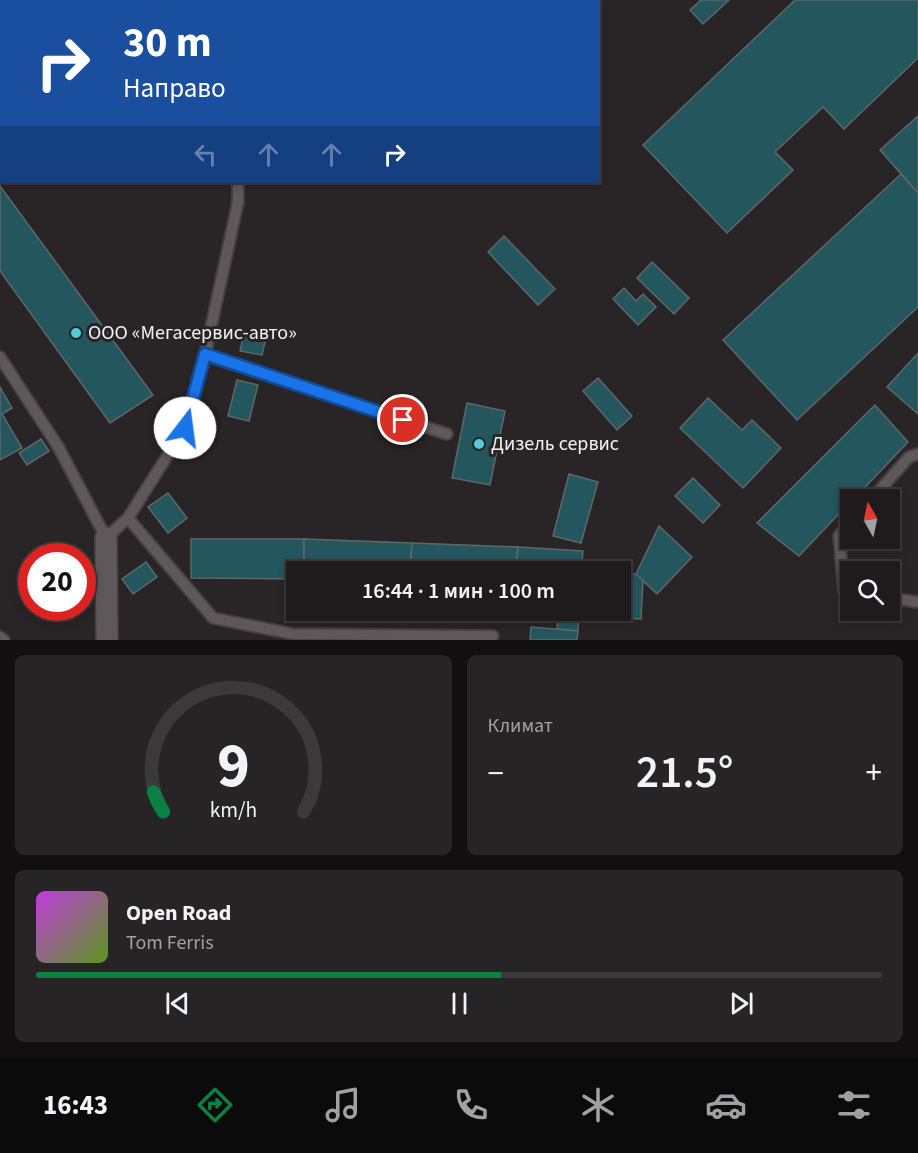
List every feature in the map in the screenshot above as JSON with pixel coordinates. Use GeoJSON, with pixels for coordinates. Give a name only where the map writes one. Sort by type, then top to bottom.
{"type":"FeatureCollection","features":[{"type":"Feature","properties":{"kind":"street"},"geometry":{"type":"LineString","coordinates":[[106,538],[107,640]]}},
{"type":"Feature","properties":{"kind":"lane"},"geometry":{"type":"LineString","coordinates":[[0,357],[58,448],[106,538],[128,518],[185,428],[205,354],[238,202],[238,183]]}},
{"type":"Feature","properties":{"kind":"lane"},"geometry":{"type":"LineString","coordinates":[[205,354],[447,434]]}},
{"type":"Feature","properties":{"kind":"lane"},"geometry":{"type":"LineString","coordinates":[[881,489],[909,457],[918,454]]}},
{"type":"Feature","properties":{"kind":"lane"},"geometry":{"type":"LineString","coordinates":[[128,518],[213,618],[292,634],[494,636]]}},
{"type":"Feature","properties":{"kind":"lane"},"geometry":{"type":"LineString","coordinates":[[900,599],[918,602]]}},
{"type":"Feature","properties":{"kind":"lane"},"geometry":{"type":"LineString","coordinates":[[0,637],[4,640]]}},
{"type":"Feature","properties":{"kind":"building"},"geometry":{"type":"Polygon","coordinates":[[[701,0],[729,0],[703,24],[690,10],[701,0]]]}},
{"type":"Feature","properties":{"kind":"building"},"geometry":{"type":"Polygon","coordinates":[[[795,0],[918,0],[918,58],[844,129],[823,107],[775,152],[793,170],[727,233],[643,145],[795,0]]]}},
{"type":"Feature","properties":{"kind":"building"},"geometry":{"type":"Polygon","coordinates":[[[918,116],[918,193],[880,150],[918,116]]]}},
{"type":"Feature","properties":{"kind":"building"},"geometry":{"type":"Polygon","coordinates":[[[901,174],[918,193],[918,307],[797,420],[723,340],[901,174]]]}},
{"type":"Feature","properties":{"kind":"building","name":"ООО «Мегасервис-авто»"},"geometry":{"type":"Polygon","coordinates":[[[0,186],[153,395],[110,423],[0,271],[0,186]]]}},
{"type":"Feature","properties":{"kind":"building"},"geometry":{"type":"Polygon","coordinates":[[[504,236],[555,289],[538,305],[488,252],[504,236]]]}},
{"type":"Feature","properties":{"kind":"building"},"geometry":{"type":"Polygon","coordinates":[[[652,262],[689,298],[674,314],[637,278],[652,262]]]}},
{"type":"Feature","properties":{"kind":"building"},"geometry":{"type":"Polygon","coordinates":[[[624,288],[636,301],[643,294],[656,307],[638,325],[613,299],[624,288]]]}},
{"type":"Feature","properties":{"kind":"building"},"geometry":{"type":"Polygon","coordinates":[[[244,333],[266,338],[262,355],[240,351],[244,333]]]}},
{"type":"Feature","properties":{"kind":"building"},"geometry":{"type":"Polygon","coordinates":[[[918,353],[918,414],[887,387],[918,353]]]}},
{"type":"Feature","properties":{"kind":"building"},"geometry":{"type":"Polygon","coordinates":[[[598,378],[632,416],[617,430],[583,391],[598,378]]]}},
{"type":"Feature","properties":{"kind":"building"},"geometry":{"type":"Polygon","coordinates":[[[237,380],[258,385],[249,421],[228,416],[237,380]]]}},
{"type":"Feature","properties":{"kind":"building"},"geometry":{"type":"Polygon","coordinates":[[[0,387],[12,408],[2,414],[22,448],[0,460],[0,387]]]}},
{"type":"Feature","properties":{"kind":"building"},"geometry":{"type":"Polygon","coordinates":[[[708,398],[742,430],[752,420],[781,448],[743,488],[680,428],[708,398]]]}},
{"type":"Feature","properties":{"kind":"building","name":"Дизель сервис"},"geometry":{"type":"Polygon","coordinates":[[[467,403],[505,411],[490,485],[452,478],[467,403]]]}},
{"type":"Feature","properties":{"kind":"building"},"geometry":{"type":"Polygon","coordinates":[[[875,405],[908,442],[863,489],[840,489],[840,513],[799,556],[757,523],[875,405]]]}},
{"type":"Feature","properties":{"kind":"building"},"geometry":{"type":"Polygon","coordinates":[[[41,439],[49,451],[27,465],[19,453],[41,439]]]}},
{"type":"Feature","properties":{"kind":"building"},"geometry":{"type":"Polygon","coordinates":[[[569,474],[598,482],[581,543],[553,536],[569,474]]]}},
{"type":"Feature","properties":{"kind":"building"},"geometry":{"type":"Polygon","coordinates":[[[693,478],[720,505],[703,523],[675,496],[693,478]]]}},
{"type":"Feature","properties":{"kind":"building"},"geometry":{"type":"Polygon","coordinates":[[[168,493],[187,518],[168,533],[148,507],[168,493]]]}},
{"type":"Feature","properties":{"kind":"building"},"geometry":{"type":"Polygon","coordinates":[[[659,526],[692,557],[657,594],[636,574],[659,526]]]}},
{"type":"Feature","properties":{"kind":"building"},"geometry":{"type":"Polygon","coordinates":[[[191,539],[304,539],[304,561],[286,561],[286,579],[191,578],[191,539]]]}},
{"type":"Feature","properties":{"kind":"building"},"geometry":{"type":"Polygon","coordinates":[[[304,539],[412,543],[411,561],[304,561],[304,539]]]}},
{"type":"Feature","properties":{"kind":"building"},"geometry":{"type":"Polygon","coordinates":[[[412,543],[518,547],[517,561],[411,561],[412,543]]]}},
{"type":"Feature","properties":{"kind":"building"},"geometry":{"type":"Polygon","coordinates":[[[518,547],[583,551],[582,561],[517,561],[518,547]]]}},
{"type":"Feature","properties":{"kind":"building"},"geometry":{"type":"Polygon","coordinates":[[[146,562],[157,577],[133,594],[122,579],[146,562]]]}},
{"type":"Feature","properties":{"kind":"building"},"geometry":{"type":"Polygon","coordinates":[[[631,574],[636,574],[643,580],[641,619],[631,618],[631,574]]]}},
{"type":"Feature","properties":{"kind":"building"},"geometry":{"type":"Polygon","coordinates":[[[557,621],[578,621],[578,631],[557,629],[557,621]]]}},
{"type":"Feature","properties":{"kind":"building"},"geometry":{"type":"Polygon","coordinates":[[[531,627],[578,631],[577,640],[530,640],[531,627]]]}},
{"type":"Feature","properties":{"kind":"place","name":"ООО «Мегасервис-авто»"},"geometry":{"type":"Point","coordinates":[76,333]}},
{"type":"Feature","properties":{"kind":"place","name":"Дизель сервис"},"geometry":{"type":"Point","coordinates":[479,444]}},
{"type":"Feature","properties":{"kind":"route"},"geometry":{"type":"LineString","coordinates":[[185,428],[205,354],[403,420]]}}]}
